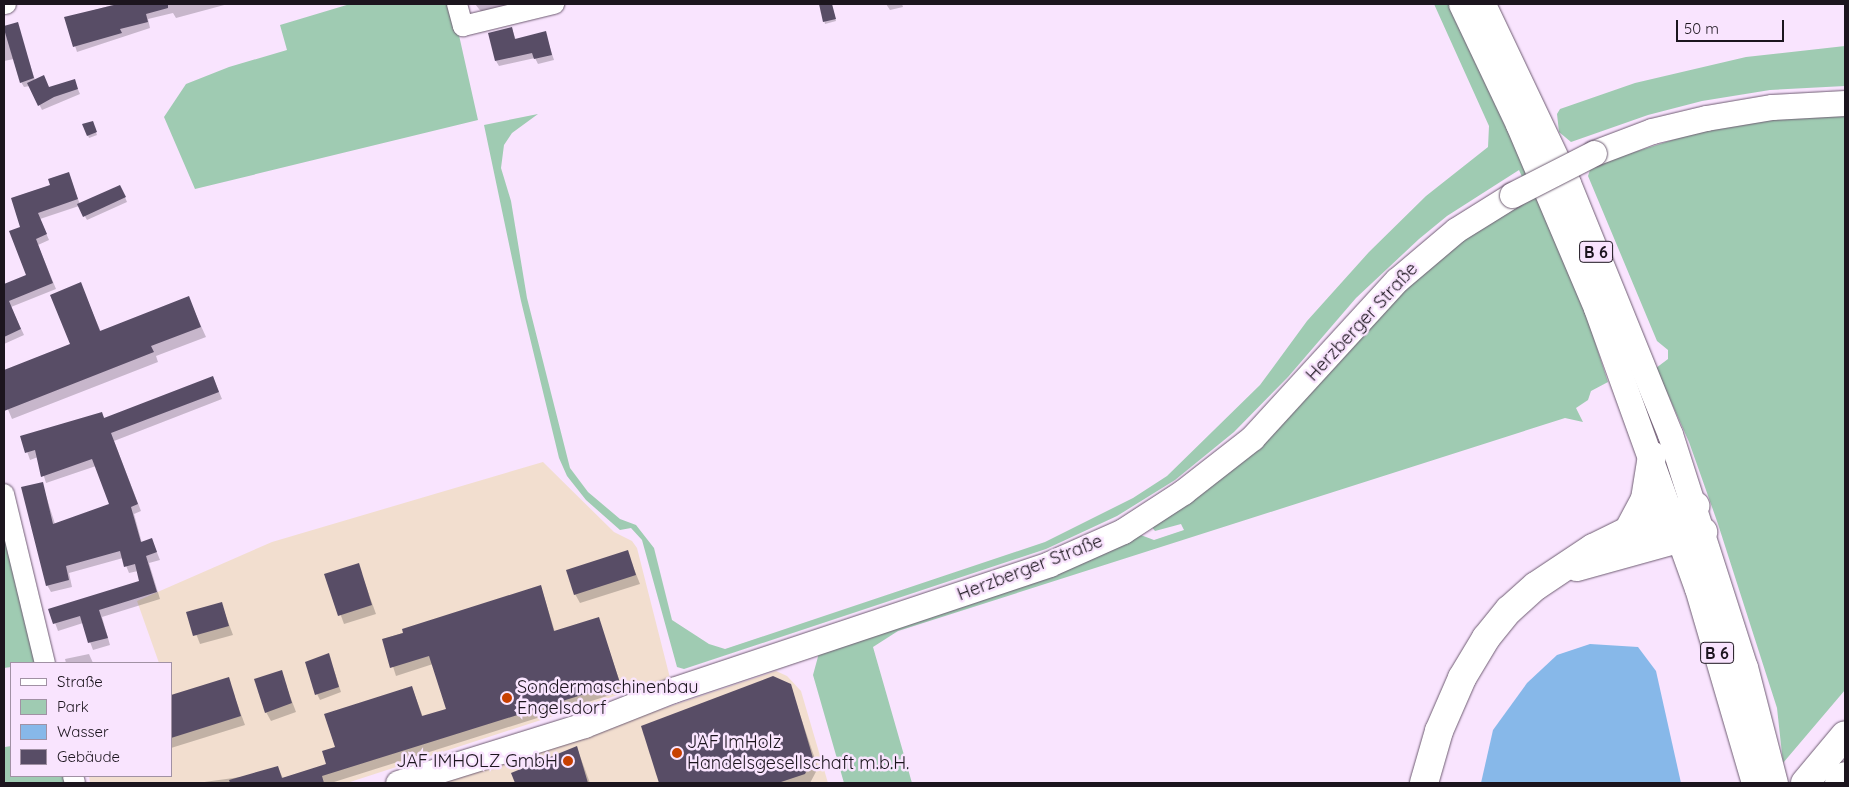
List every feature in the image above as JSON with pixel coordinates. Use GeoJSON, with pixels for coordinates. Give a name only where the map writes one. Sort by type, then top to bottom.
{"type":"FeatureCollection","features":[{"type":"Feature","properties":{"kind":"highway"},"geometry":{"type":"LineString","coordinates":[[1628,530],[1645,499],[1652,456]]}},
{"type":"Feature","properties":{"kind":"highway"},"geometry":{"type":"LineString","coordinates":[[1424,783],[1446,714],[1476,652],[1509,610],[1536,586],[1593,548],[1628,530],[1688,523]]}},
{"type":"Feature","properties":{"kind":"highway"},"geometry":{"type":"LineString","coordinates":[[1564,569],[1688,523]]}},
{"type":"Feature","properties":{"kind":"highway"},"geometry":{"type":"LineString","coordinates":[[1805,783],[1845,735]]}},
{"type":"Feature","properties":{"kind":"highway"},"geometry":{"type":"LineString","coordinates":[[1839,783],[1845,776]]}},
{"type":"Feature","properties":{"kind":"main road","name":"B 6"},"geometry":{"type":"LineString","coordinates":[[1461,4],[1573,249],[1652,456],[1688,523],[1745,667],[1775,783]]}},
{"type":"Feature","properties":{"kind":"main road","name":"B 6"},"geometry":{"type":"LineString","coordinates":[[1483,4],[1568,183],[1670,434],[1688,523],[1752,776]]}},
{"type":"Feature","properties":{"kind":"main road","name":"Herzberger Straße"},"geometry":{"type":"LineString","coordinates":[[398,783],[584,725],[673,690],[1049,564],[1122,531],[1184,492],[1252,438],[1397,280],[1456,230],[1512,195],[1594,153],[1652,132],[1706,118],[1772,107],[1845,103]]}},
{"type":"Feature","properties":{"kind":"street"},"geometry":{"type":"LineString","coordinates":[[457,4],[463,26],[554,4]]}},
{"type":"Feature","properties":{"kind":"street"},"geometry":{"type":"LineString","coordinates":[[4,494],[45,662]]}},
{"type":"Feature","properties":{"kind":"shaded area"},"geometry":{"type":"Polygon","coordinates":[[[543,462],[614,532],[632,541],[637,548],[670,678],[347,783],[90,783],[89,777],[172,777],[172,662],[159,662],[137,601],[272,542],[543,462]]]}},
{"type":"Feature","properties":{"kind":"shaded area","name":"JAF ImHolz Handelsgesellschaft m.b.H."},"geometry":{"type":"Polygon","coordinates":[[[776,671],[787,676],[801,691],[828,783],[440,783],[776,671]]]}},
{"type":"Feature","properties":{"kind":"green space"},"geometry":{"type":"Polygon","coordinates":[[[350,4],[452,4],[478,120],[195,189],[164,117],[186,84],[229,67],[287,50],[280,25],[350,4]]]}},
{"type":"Feature","properties":{"kind":"green space"},"geometry":{"type":"Polygon","coordinates":[[[1434,4],[1451,4],[1476,55],[1584,308],[1608,382],[1591,391],[1588,400],[1576,408],[1583,422],[1565,418],[898,631],[873,647],[912,783],[844,783],[813,675],[819,653],[1138,534],[1154,540],[1184,530],[1181,524],[1155,531],[1150,525],[1432,259],[1531,197],[1519,170],[1447,216],[1419,239],[1356,298],[1288,377],[1234,432],[1175,480],[1117,516],[1046,549],[684,669],[677,667],[642,540],[631,528],[620,530],[586,500],[567,476],[559,458],[521,301],[484,125],[538,114],[512,133],[504,145],[501,168],[511,201],[527,298],[570,468],[588,492],[620,519],[636,525],[654,548],[672,620],[709,644],[725,649],[1045,542],[1133,498],[1167,476],[1260,385],[1307,321],[1369,252],[1426,196],[1488,147],[1489,126],[1434,4]]]}},
{"type":"Feature","properties":{"kind":"green space"},"geometry":{"type":"Polygon","coordinates":[[[1845,46],[1845,86],[1770,90],[1702,101],[1648,115],[1571,142],[1559,132],[1557,114],[1560,109],[1635,83],[1746,57],[1845,46]]]}},
{"type":"Feature","properties":{"kind":"green space"},"geometry":{"type":"Polygon","coordinates":[[[1845,114],[1845,690],[1783,763],[1777,708],[1718,524],[1689,442],[1656,368],[1668,359],[1668,350],[1657,341],[1588,176],[1590,170],[1606,161],[1707,129],[1773,118],[1845,114]]]}},
{"type":"Feature","properties":{"kind":"green space"},"geometry":{"type":"Polygon","coordinates":[[[4,523],[37,662],[10,662],[10,667],[4,668],[4,523]]]}},
{"type":"Feature","properties":{"kind":"green space"},"geometry":{"type":"Polygon","coordinates":[[[4,744],[5,747],[10,746],[10,777],[67,777],[68,783],[4,783],[4,744]]]}},
{"type":"Feature","properties":{"kind":"water"},"geometry":{"type":"Polygon","coordinates":[[[1590,644],[1638,647],[1656,671],[1681,783],[1481,783],[1493,730],[1527,683],[1557,655],[1590,644]]]}},
{"type":"Feature","properties":{"kind":"building"},"geometry":{"type":"Polygon","coordinates":[[[118,4],[168,4],[168,8],[146,14],[148,22],[120,29],[122,33],[73,47],[64,17],[118,4]]]}},
{"type":"Feature","properties":{"kind":"building"},"geometry":{"type":"Polygon","coordinates":[[[819,4],[832,4],[836,19],[823,22],[819,4]]]}},
{"type":"Feature","properties":{"kind":"building"},"geometry":{"type":"Polygon","coordinates":[[[18,22],[34,78],[20,83],[4,29],[4,26],[18,22]]]}},
{"type":"Feature","properties":{"kind":"building"},"geometry":{"type":"Polygon","coordinates":[[[512,27],[515,39],[546,31],[552,55],[534,59],[532,53],[495,61],[488,33],[512,27]]]}},
{"type":"Feature","properties":{"kind":"building"},"geometry":{"type":"Polygon","coordinates":[[[44,75],[49,87],[75,79],[78,89],[54,97],[38,106],[27,83],[44,75]]]}},
{"type":"Feature","properties":{"kind":"building"},"geometry":{"type":"Polygon","coordinates":[[[93,121],[97,132],[87,136],[82,124],[93,121]]]}},
{"type":"Feature","properties":{"kind":"building"},"geometry":{"type":"Polygon","coordinates":[[[69,172],[78,199],[38,213],[47,234],[36,239],[53,283],[9,301],[21,329],[4,337],[4,284],[26,275],[9,231],[20,227],[11,198],[50,185],[48,179],[69,172]]]}},
{"type":"Feature","properties":{"kind":"building"},"geometry":{"type":"Polygon","coordinates":[[[120,185],[126,197],[83,217],[77,204],[120,185]]]}},
{"type":"Feature","properties":{"kind":"building"},"geometry":{"type":"Polygon","coordinates":[[[81,282],[100,331],[189,296],[201,327],[151,346],[154,352],[4,411],[4,370],[70,344],[50,295],[81,282]]]}},
{"type":"Feature","properties":{"kind":"building"},"geometry":{"type":"Polygon","coordinates":[[[213,376],[219,392],[111,433],[138,504],[131,507],[141,542],[152,538],[157,552],[146,556],[157,592],[99,610],[108,638],[88,643],[80,616],[53,624],[48,609],[139,581],[135,564],[124,567],[120,551],[66,566],[69,580],[46,586],[21,487],[43,482],[53,524],[109,504],[92,459],[41,477],[35,450],[25,453],[20,436],[102,412],[104,418],[213,376]]]}},
{"type":"Feature","properties":{"kind":"building"},"geometry":{"type":"Polygon","coordinates":[[[628,550],[636,575],[574,595],[566,570],[628,550]]]}},
{"type":"Feature","properties":{"kind":"building"},"geometry":{"type":"Polygon","coordinates":[[[359,563],[372,605],[338,616],[324,574],[359,563]]]}},
{"type":"Feature","properties":{"kind":"building","name":"Sondermaschinenbau Engelsdorf"},"geometry":{"type":"Polygon","coordinates":[[[541,585],[554,631],[599,617],[620,683],[322,776],[324,783],[230,783],[229,780],[278,766],[282,778],[326,764],[322,751],[335,747],[324,714],[412,686],[422,716],[446,709],[429,656],[390,668],[382,639],[403,633],[402,629],[541,585]]]}},
{"type":"Feature","properties":{"kind":"building"},"geometry":{"type":"Polygon","coordinates":[[[222,602],[229,626],[193,636],[186,612],[222,602]]]}},
{"type":"Feature","properties":{"kind":"building"},"geometry":{"type":"Polygon","coordinates":[[[329,653],[339,687],[315,695],[305,662],[329,653]]]}},
{"type":"Feature","properties":{"kind":"building"},"geometry":{"type":"Polygon","coordinates":[[[282,670],[292,703],[265,713],[254,679],[282,670]]]}},
{"type":"Feature","properties":{"kind":"building"},"geometry":{"type":"Polygon","coordinates":[[[773,676],[791,684],[813,758],[805,774],[778,783],[659,783],[641,726],[773,676]]]}},
{"type":"Feature","properties":{"kind":"building"},"geometry":{"type":"Polygon","coordinates":[[[229,677],[241,716],[172,738],[172,695],[229,677]]]}},
{"type":"Feature","properties":{"kind":"building"},"geometry":{"type":"Polygon","coordinates":[[[577,746],[588,783],[515,783],[511,773],[577,746]]]}},
{"type":"Feature","properties":{"kind":"place","name":"Sondermaschinenbau Engelsdorf"},"geometry":{"type":"Point","coordinates":[507,698]}},
{"type":"Feature","properties":{"kind":"place","name":"JAF ImHolz Handelsgesellschaft m.b.H."},"geometry":{"type":"Point","coordinates":[677,753]}},
{"type":"Feature","properties":{"kind":"place","name":"JAF IMHOLZ GmbH"},"geometry":{"type":"Point","coordinates":[568,761]}}]}
